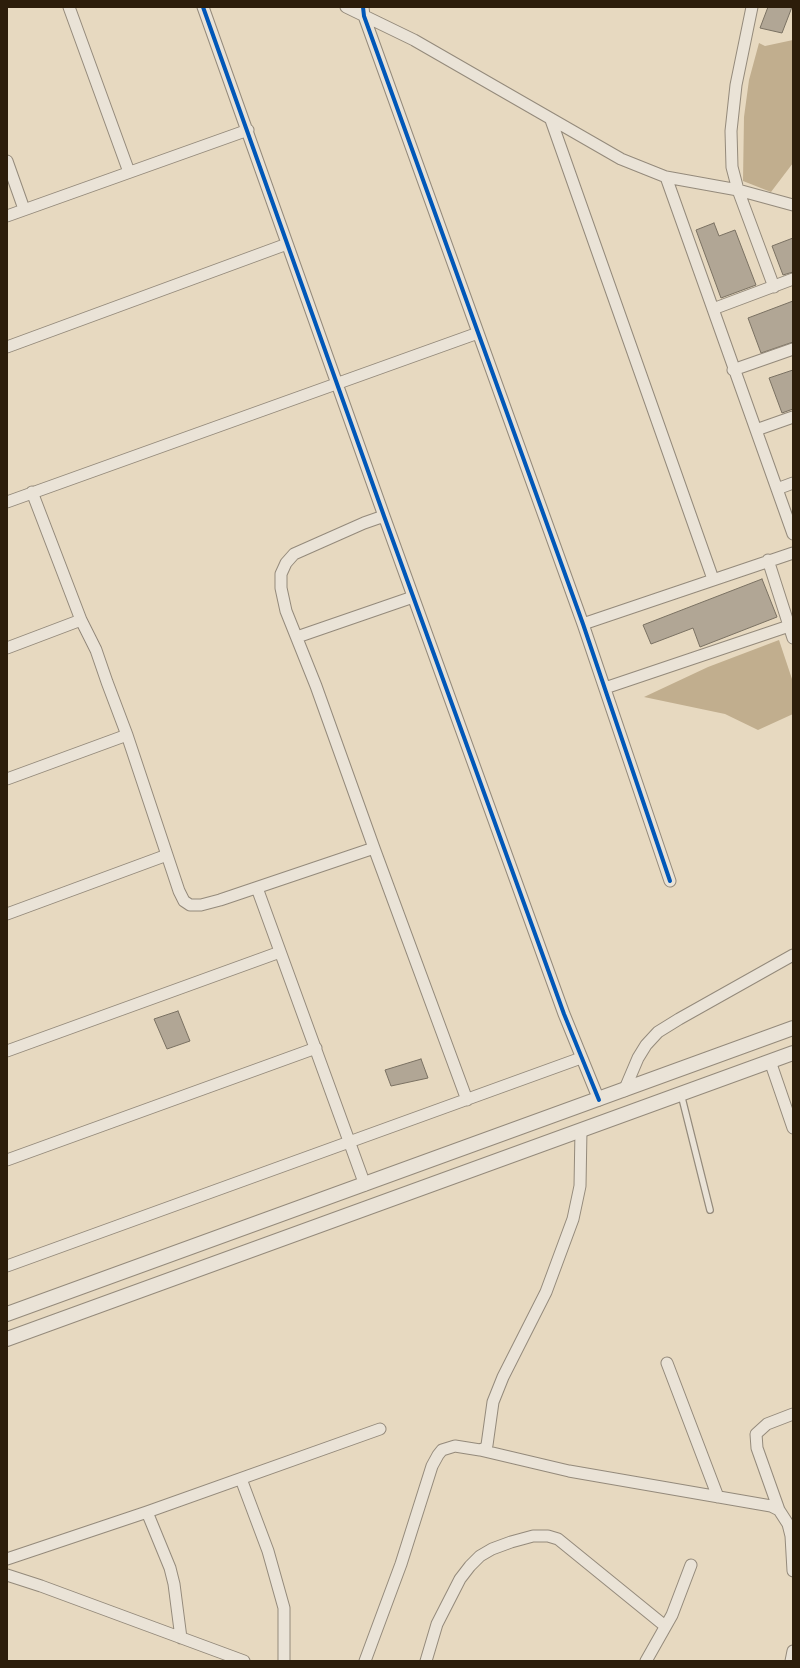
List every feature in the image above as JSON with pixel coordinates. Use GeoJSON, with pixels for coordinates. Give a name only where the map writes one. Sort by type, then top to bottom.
{"type":"FeatureCollection","features":[{"type":"Feature","properties":{"kind":"street"},"geometry":{"type":"LineString","coordinates":[[69,7],[130,172]]}},
{"type":"Feature","properties":{"kind":"street"},"geometry":{"type":"LineString","coordinates":[[203,7],[413,597],[581,1058],[599,1100]]}},
{"type":"Feature","properties":{"kind":"street"},"geometry":{"type":"LineString","coordinates":[[346,7],[364,11],[621,159],[666,177],[738,190],[793,205]]}},
{"type":"Feature","properties":{"kind":"street"},"geometry":{"type":"LineString","coordinates":[[752,7],[736,85],[731,131],[732,167],[738,190],[774,287]]}},
{"type":"Feature","properties":{"kind":"street"},"geometry":{"type":"LineString","coordinates":[[364,11],[583,624],[670,881]]}},
{"type":"Feature","properties":{"kind":"street"},"geometry":{"type":"LineString","coordinates":[[551,120],[713,580]]}},
{"type":"Feature","properties":{"kind":"street"},"geometry":{"type":"LineString","coordinates":[[7,216],[248,130]]}},
{"type":"Feature","properties":{"kind":"street"},"geometry":{"type":"LineString","coordinates":[[7,161],[24,209]]}},
{"type":"Feature","properties":{"kind":"street"},"geometry":{"type":"LineString","coordinates":[[666,177],[733,370],[793,534]]}},
{"type":"Feature","properties":{"kind":"street"},"geometry":{"type":"LineString","coordinates":[[7,347],[287,244]]}},
{"type":"Feature","properties":{"kind":"street"},"geometry":{"type":"LineString","coordinates":[[713,310],[793,280]]}},
{"type":"Feature","properties":{"kind":"street"},"geometry":{"type":"LineString","coordinates":[[7,502],[478,333]]}},
{"type":"Feature","properties":{"kind":"street"},"geometry":{"type":"LineString","coordinates":[[733,370],[793,349]]}},
{"type":"Feature","properties":{"kind":"street"},"geometry":{"type":"LineString","coordinates":[[756,430],[793,417]]}},
{"type":"Feature","properties":{"kind":"street"},"geometry":{"type":"LineString","coordinates":[[776,489],[793,483]]}},
{"type":"Feature","properties":{"kind":"street"},"geometry":{"type":"LineString","coordinates":[[32,492],[81,620],[96,650],[127,735],[179,891],[184,901],[190,905],[201,905],[257,888],[374,848]]}},
{"type":"Feature","properties":{"kind":"street"},"geometry":{"type":"LineString","coordinates":[[384,516],[294,554],[286,563],[281,574],[281,588],[286,611],[297,637],[467,1100]]}},
{"type":"Feature","properties":{"kind":"street"},"geometry":{"type":"LineString","coordinates":[[583,624],[768,560],[793,553]]}},
{"type":"Feature","properties":{"kind":"street"},"geometry":{"type":"LineString","coordinates":[[768,560],[793,638]]}},
{"type":"Feature","properties":{"kind":"street"},"geometry":{"type":"LineString","coordinates":[[297,637],[413,597]]}},
{"type":"Feature","properties":{"kind":"street"},"geometry":{"type":"LineString","coordinates":[[7,648],[81,620]]}},
{"type":"Feature","properties":{"kind":"street"},"geometry":{"type":"LineString","coordinates":[[605,688],[788,626]]}},
{"type":"Feature","properties":{"kind":"street"},"geometry":{"type":"LineString","coordinates":[[7,779],[127,735]]}},
{"type":"Feature","properties":{"kind":"street"},"geometry":{"type":"LineString","coordinates":[[7,914],[167,855]]}},
{"type":"Feature","properties":{"kind":"street"},"geometry":{"type":"LineString","coordinates":[[257,888],[365,1184]]}},
{"type":"Feature","properties":{"kind":"street"},"geometry":{"type":"LineString","coordinates":[[7,1051],[280,952]]}},
{"type":"Feature","properties":{"kind":"street"},"geometry":{"type":"LineString","coordinates":[[624,1091],[638,1058],[646,1045],[658,1032],[793,955]]}},
{"type":"Feature","properties":{"kind":"street"},"geometry":{"type":"LineString","coordinates":[[7,1314],[624,1091],[793,1028]]}},
{"type":"Feature","properties":{"kind":"street"},"geometry":{"type":"LineString","coordinates":[[7,1160],[316,1048]]}},
{"type":"Feature","properties":{"kind":"street"},"geometry":{"type":"LineString","coordinates":[[7,1339],[793,1053]]}},
{"type":"Feature","properties":{"kind":"street"},"geometry":{"type":"LineString","coordinates":[[7,1266],[581,1058]]}},
{"type":"Feature","properties":{"kind":"street"},"geometry":{"type":"LineString","coordinates":[[770,1061],[793,1128]]}},
{"type":"Feature","properties":{"kind":"street"},"geometry":{"type":"LineString","coordinates":[[480,1450],[485,1448],[487,1444],[492,1409],[496,1394],[546,1292],[573,1219],[580,1186],[581,1130]]}},
{"type":"Feature","properties":{"kind":"street"},"geometry":{"type":"LineString","coordinates":[[667,1363],[718,1497]]}},
{"type":"Feature","properties":{"kind":"street"},"geometry":{"type":"LineString","coordinates":[[793,1414],[767,1424],[756,1434],[757,1448],[779,1510],[788,1524],[791,1536],[793,1571]]}},
{"type":"Feature","properties":{"kind":"street"},"geometry":{"type":"LineString","coordinates":[[7,1559],[147,1512],[380,1429]]}},
{"type":"Feature","properties":{"kind":"street"},"geometry":{"type":"LineString","coordinates":[[365,1661],[401,1564],[432,1466],[442,1450],[455,1446],[480,1450],[569,1471],[772,1506],[779,1510]]}},
{"type":"Feature","properties":{"kind":"street"},"geometry":{"type":"LineString","coordinates":[[241,1479],[268,1551],[284,1608],[286,1638],[284,1661]]}},
{"type":"Feature","properties":{"kind":"street"},"geometry":{"type":"LineString","coordinates":[[147,1512],[170,1568],[174,1584],[181,1638]]}},
{"type":"Feature","properties":{"kind":"street"},"geometry":{"type":"LineString","coordinates":[[426,1661],[437,1624],[460,1578],[470,1566],[480,1556],[492,1549],[533,1536],[548,1536],[558,1539],[665,1626]]}},
{"type":"Feature","properties":{"kind":"street"},"geometry":{"type":"LineString","coordinates":[[646,1661],[672,1615],[691,1565]]}},
{"type":"Feature","properties":{"kind":"street"},"geometry":{"type":"LineString","coordinates":[[7,1575],[41,1586],[244,1661]]}},
{"type":"Feature","properties":{"kind":"street"},"geometry":{"type":"LineString","coordinates":[[791,1661],[793,1651]]}},
{"type":"Feature","properties":{"kind":"lane"},"geometry":{"type":"LineString","coordinates":[[681,1094],[710,1210]]}},
{"type":"Feature","properties":{"kind":"shaded area"},"geometry":{"type":"Polygon","coordinates":[[[793,40],[793,163],[771,192],[743,181],[744,117],[749,80],[759,43],[765,46],[793,40]]]}},
{"type":"Feature","properties":{"kind":"shaded area"},"geometry":{"type":"Polygon","coordinates":[[[779,640],[793,682],[793,714],[758,730],[725,714],[644,697],[708,667],[779,640]]]}},
{"type":"Feature","properties":{"kind":"building"},"geometry":{"type":"Polygon","coordinates":[[[768,7],[792,7],[782,33],[760,28],[768,7]]]}},
{"type":"Feature","properties":{"kind":"building"},"geometry":{"type":"Polygon","coordinates":[[[714,223],[719,236],[735,230],[756,285],[721,298],[696,230],[714,223]]]}},
{"type":"Feature","properties":{"kind":"building"},"geometry":{"type":"Polygon","coordinates":[[[793,238],[793,272],[783,275],[772,246],[793,238]]]}},
{"type":"Feature","properties":{"kind":"building"},"geometry":{"type":"Polygon","coordinates":[[[793,301],[793,342],[761,353],[748,318],[793,301]]]}},
{"type":"Feature","properties":{"kind":"building"},"geometry":{"type":"Polygon","coordinates":[[[793,370],[793,409],[782,413],[769,378],[793,370]]]}},
{"type":"Feature","properties":{"kind":"building"},"geometry":{"type":"Polygon","coordinates":[[[762,579],[777,617],[700,647],[693,628],[651,644],[643,625],[762,579]]]}},
{"type":"Feature","properties":{"kind":"building"},"geometry":{"type":"Polygon","coordinates":[[[178,1011],[190,1041],[167,1049],[154,1019],[178,1011]]]}},
{"type":"Feature","properties":{"kind":"building"},"geometry":{"type":"Polygon","coordinates":[[[421,1059],[428,1078],[391,1086],[385,1070],[421,1059]]]}},
{"type":"Feature","properties":{"kind":"cycle path"},"geometry":{"type":"LineString","coordinates":[[203,7],[384,516],[564,1014],[599,1100]]}},
{"type":"Feature","properties":{"kind":"cycle path"},"geometry":{"type":"LineString","coordinates":[[363,7],[364,16],[583,624],[670,881]]}}]}
